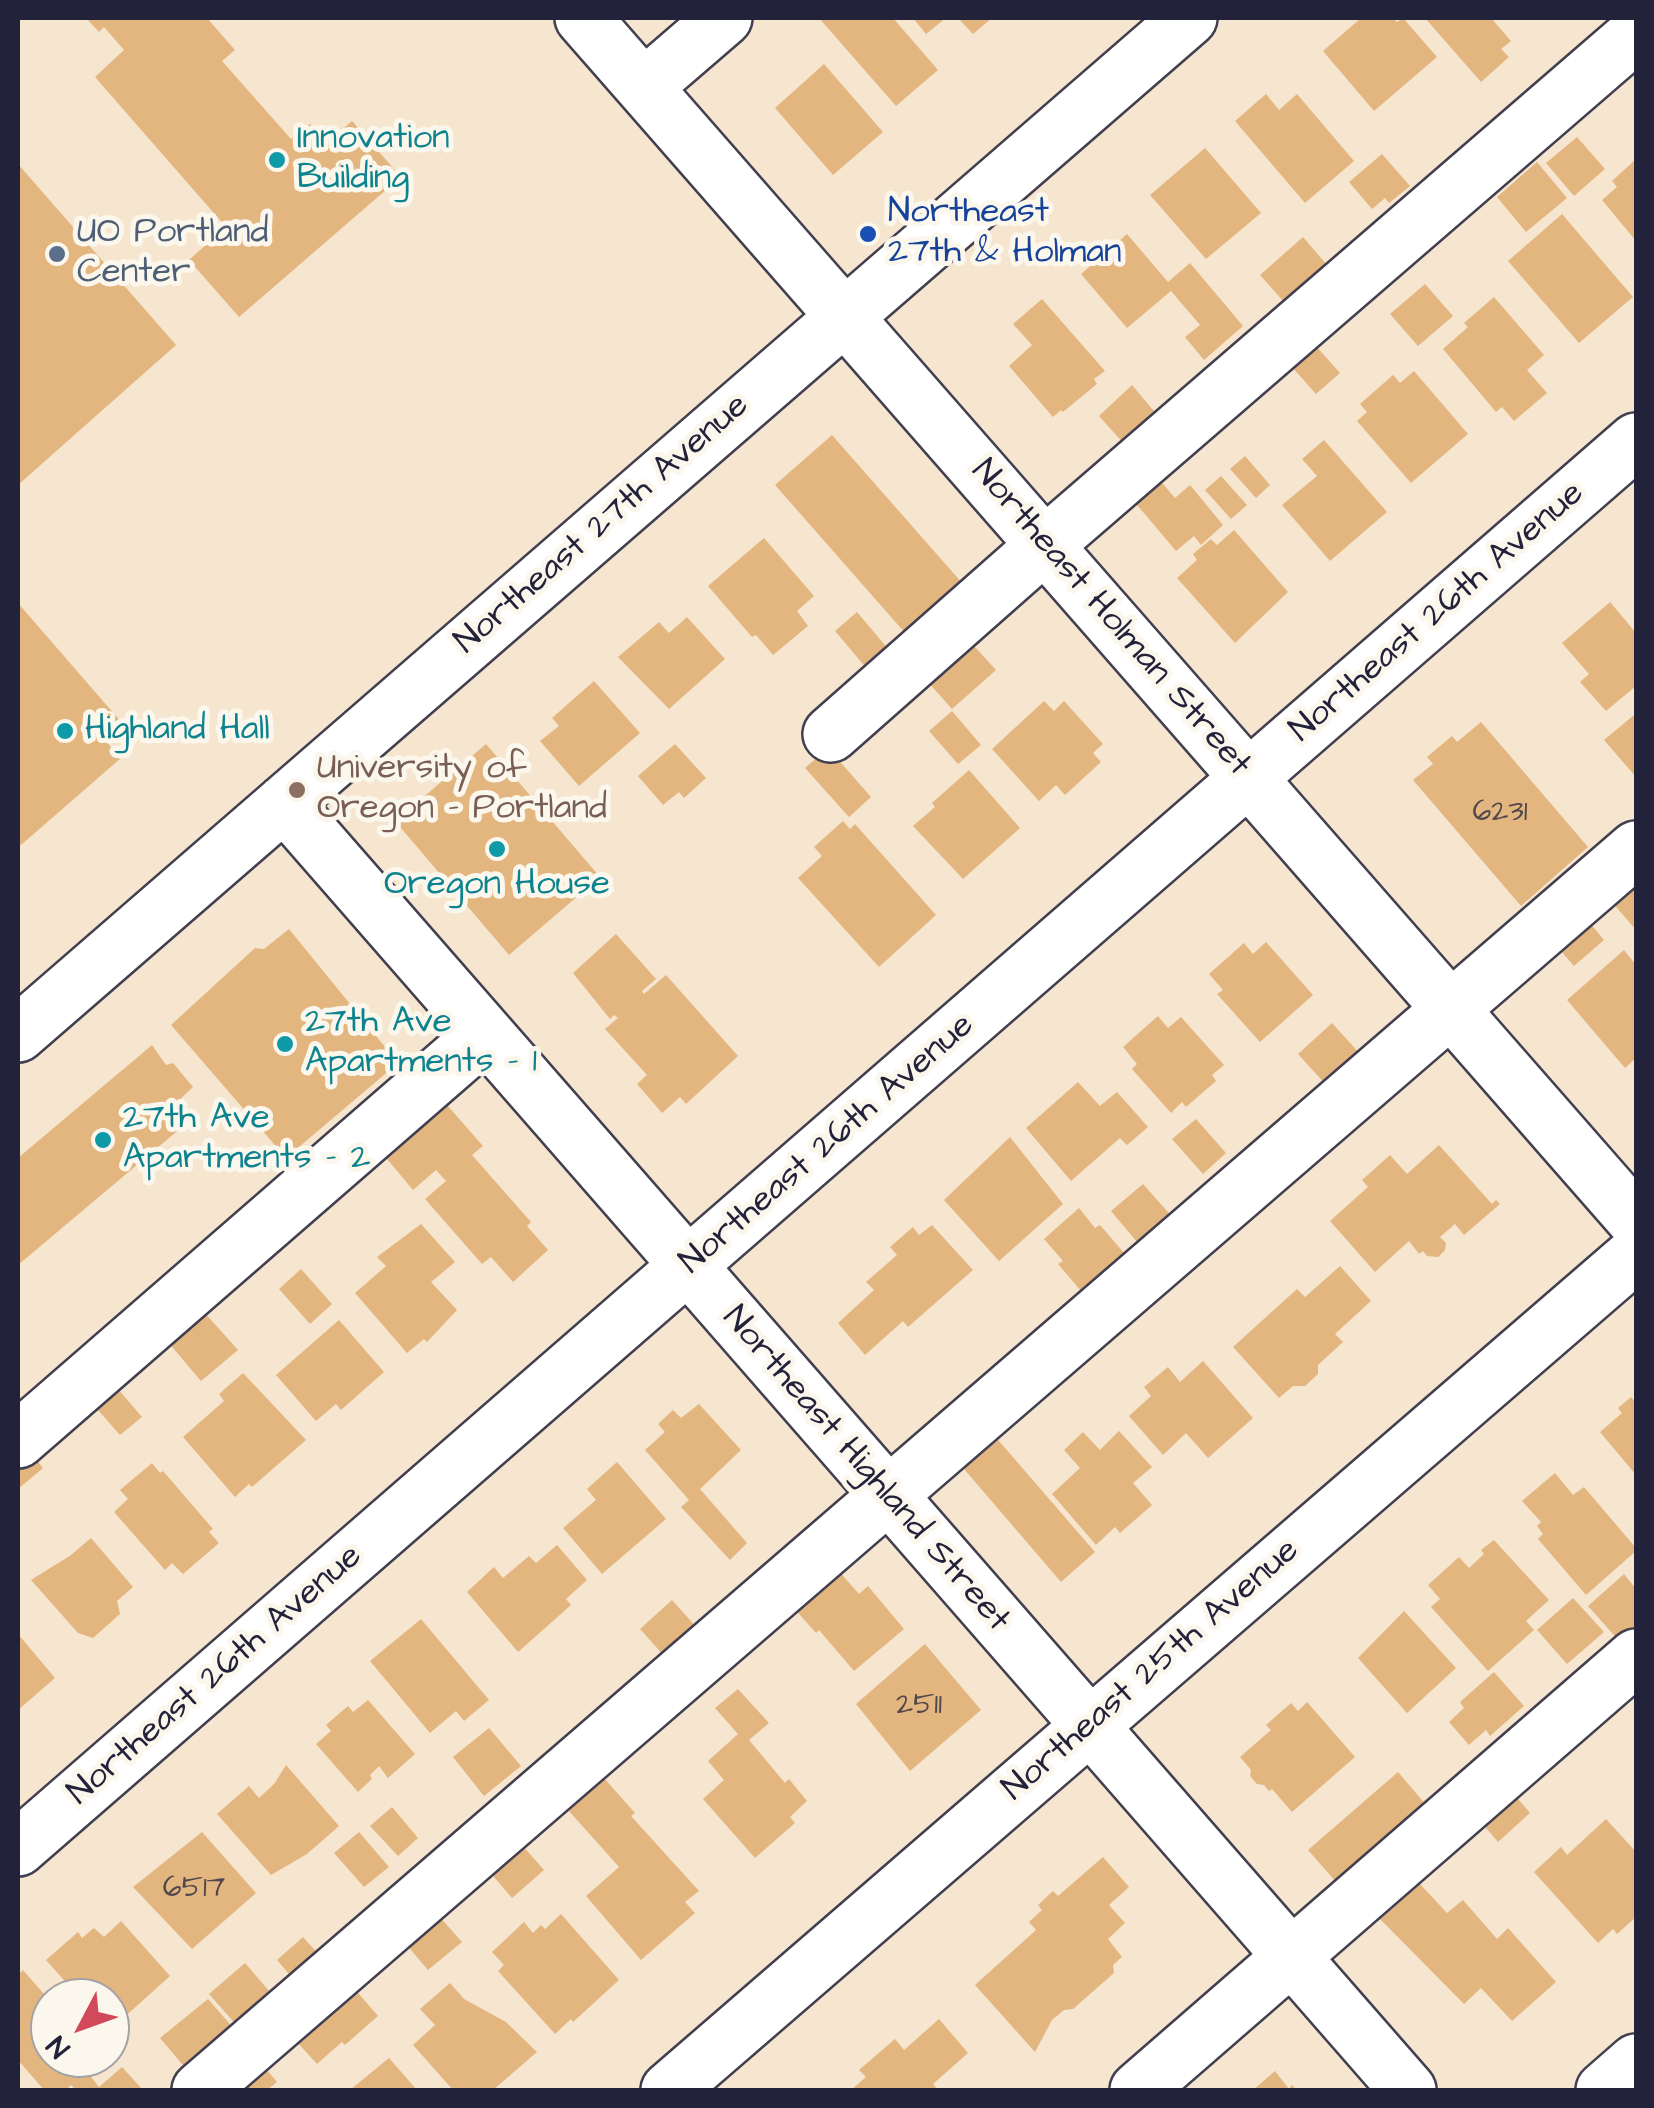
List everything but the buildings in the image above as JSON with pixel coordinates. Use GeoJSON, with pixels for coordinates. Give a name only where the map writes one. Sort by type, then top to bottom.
{"type":"FeatureCollection","features":[{"type":"Feature","properties":{"kind":"street","name":"Northeast Holman Street"},"geometry":{"type":"LineString","coordinates":[[582,18],[1636,1221]]}},
{"type":"Feature","properties":{"kind":"street"},"geometry":{"type":"LineString","coordinates":[[644,87],[724,18]]}},
{"type":"Feature","properties":{"kind":"street","name":"Northeast 27th Avenue"},"geometry":{"type":"LineString","coordinates":[[18,1034],[1189,18]]}},
{"type":"Feature","properties":{"kind":"street"},"geometry":{"type":"LineString","coordinates":[[831,734],[1636,34]]}},
{"type":"Feature","properties":{"kind":"street","name":"Northeast 26th Avenue"},"geometry":{"type":"LineString","coordinates":[[18,1848],[1636,440]]}},
{"type":"Feature","properties":{"kind":"street","name":"Northeast Highland Street"},"geometry":{"type":"LineString","coordinates":[[284,803],[1408,2090]]}},
{"type":"Feature","properties":{"kind":"street"},"geometry":{"type":"LineString","coordinates":[[200,2090],[1636,850]]}},
{"type":"Feature","properties":{"kind":"street"},"geometry":{"type":"LineString","coordinates":[[18,1440],[486,1034]]}},
{"type":"Feature","properties":{"kind":"street","name":"Northeast 25th Avenue"},"geometry":{"type":"LineString","coordinates":[[668,2090],[1636,1254]]}},
{"type":"Feature","properties":{"kind":"street"},"geometry":{"type":"LineString","coordinates":[[1138,2090],[1636,1657]]}},
{"type":"Feature","properties":{"kind":"street"},"geometry":{"type":"LineString","coordinates":[[1604,2090],[1636,2062]]}},
{"type":"Feature","properties":{"kind":"place","name":"Innovation Building"},"geometry":{"type":"Point","coordinates":[277,160]}},
{"type":"Feature","properties":{"kind":"place","name":"Northeast 27th & Holman"},"geometry":{"type":"Point","coordinates":[868,234]}},
{"type":"Feature","properties":{"kind":"place","name":"UO Portland Center"},"geometry":{"type":"Point","coordinates":[57,254]}},
{"type":"Feature","properties":{"kind":"place","name":"Highland Hall"},"geometry":{"type":"Point","coordinates":[65,731]}},
{"type":"Feature","properties":{"kind":"place","name":"University of Oregon - Portland"},"geometry":{"type":"Point","coordinates":[297,790]}},
{"type":"Feature","properties":{"kind":"place","name":"Oregon House"},"geometry":{"type":"Point","coordinates":[497,849]}},
{"type":"Feature","properties":{"kind":"place","name":"27th Ave Apartments - 1"},"geometry":{"type":"Point","coordinates":[285,1044]}},
{"type":"Feature","properties":{"kind":"place","name":"27th Ave Apartments - 2"},"geometry":{"type":"Point","coordinates":[103,1140]}}]}
